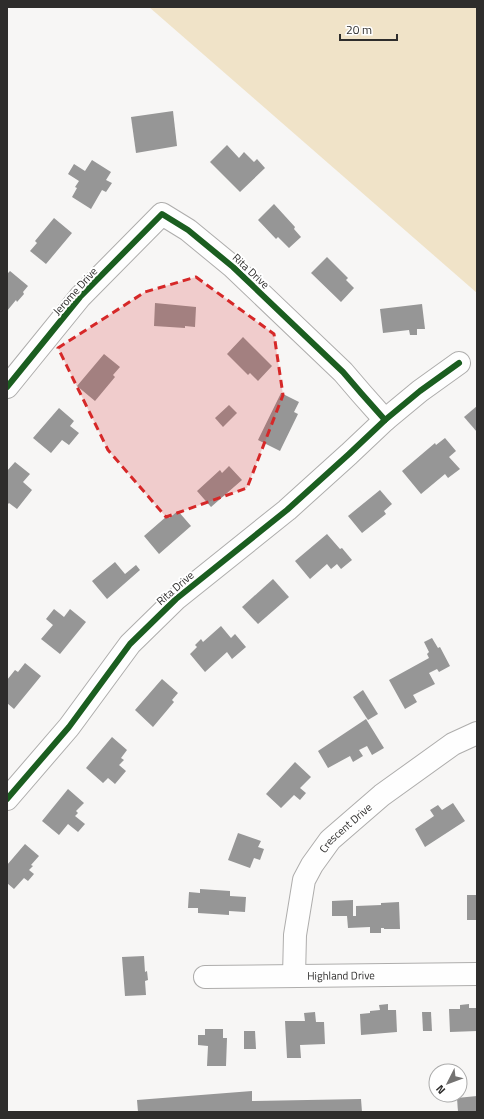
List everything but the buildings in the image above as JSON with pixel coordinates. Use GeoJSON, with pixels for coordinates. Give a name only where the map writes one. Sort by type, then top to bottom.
{"type":"FeatureCollection","features":[{"type":"Feature","properties":{"kind":"street","name":"Jerome Drive"},"geometry":{"type":"LineString","coordinates":[[7,387],[80,297],[162,214]]}},
{"type":"Feature","properties":{"kind":"street","name":"Rita Drive"},"geometry":{"type":"LineString","coordinates":[[162,214],[188,230],[233,267],[343,372],[385,420]]}},
{"type":"Feature","properties":{"kind":"street","name":"Rita Drive"},"geometry":{"type":"LineString","coordinates":[[7,799],[69,727],[130,644],[176,598],[287,510],[350,454],[385,420],[459,363]]}},
{"type":"Feature","properties":{"kind":"street","name":"Crescent Drive"},"geometry":{"type":"LineString","coordinates":[[294,976],[296,935],[304,880],[312,864],[330,840],[389,791],[453,744],[477,733]]}},
{"type":"Feature","properties":{"kind":"street","name":"Highland Drive"},"geometry":{"type":"LineString","coordinates":[[205,977],[477,974]]}},
{"type":"Feature","properties":{"kind":"highlighted area"},"geometry":{"type":"Polygon","coordinates":[[[196,277],[274,334],[283,395],[247,488],[166,517],[108,450],[58,348],[145,292],[196,277]]]}},
{"type":"Feature","properties":{"kind":"shaded area"},"geometry":{"type":"Polygon","coordinates":[[[149,7],[477,7],[477,293],[149,7]]]}},
{"type":"Feature","properties":{"kind":"cycle path"},"geometry":{"type":"LineString","coordinates":[[7,387],[80,297],[162,214],[188,230],[233,267],[343,372],[385,420]]}},
{"type":"Feature","properties":{"kind":"cycle path"},"geometry":{"type":"LineString","coordinates":[[7,799],[69,727],[130,644],[176,599],[287,510],[385,420],[420,391],[459,363]]}}]}
